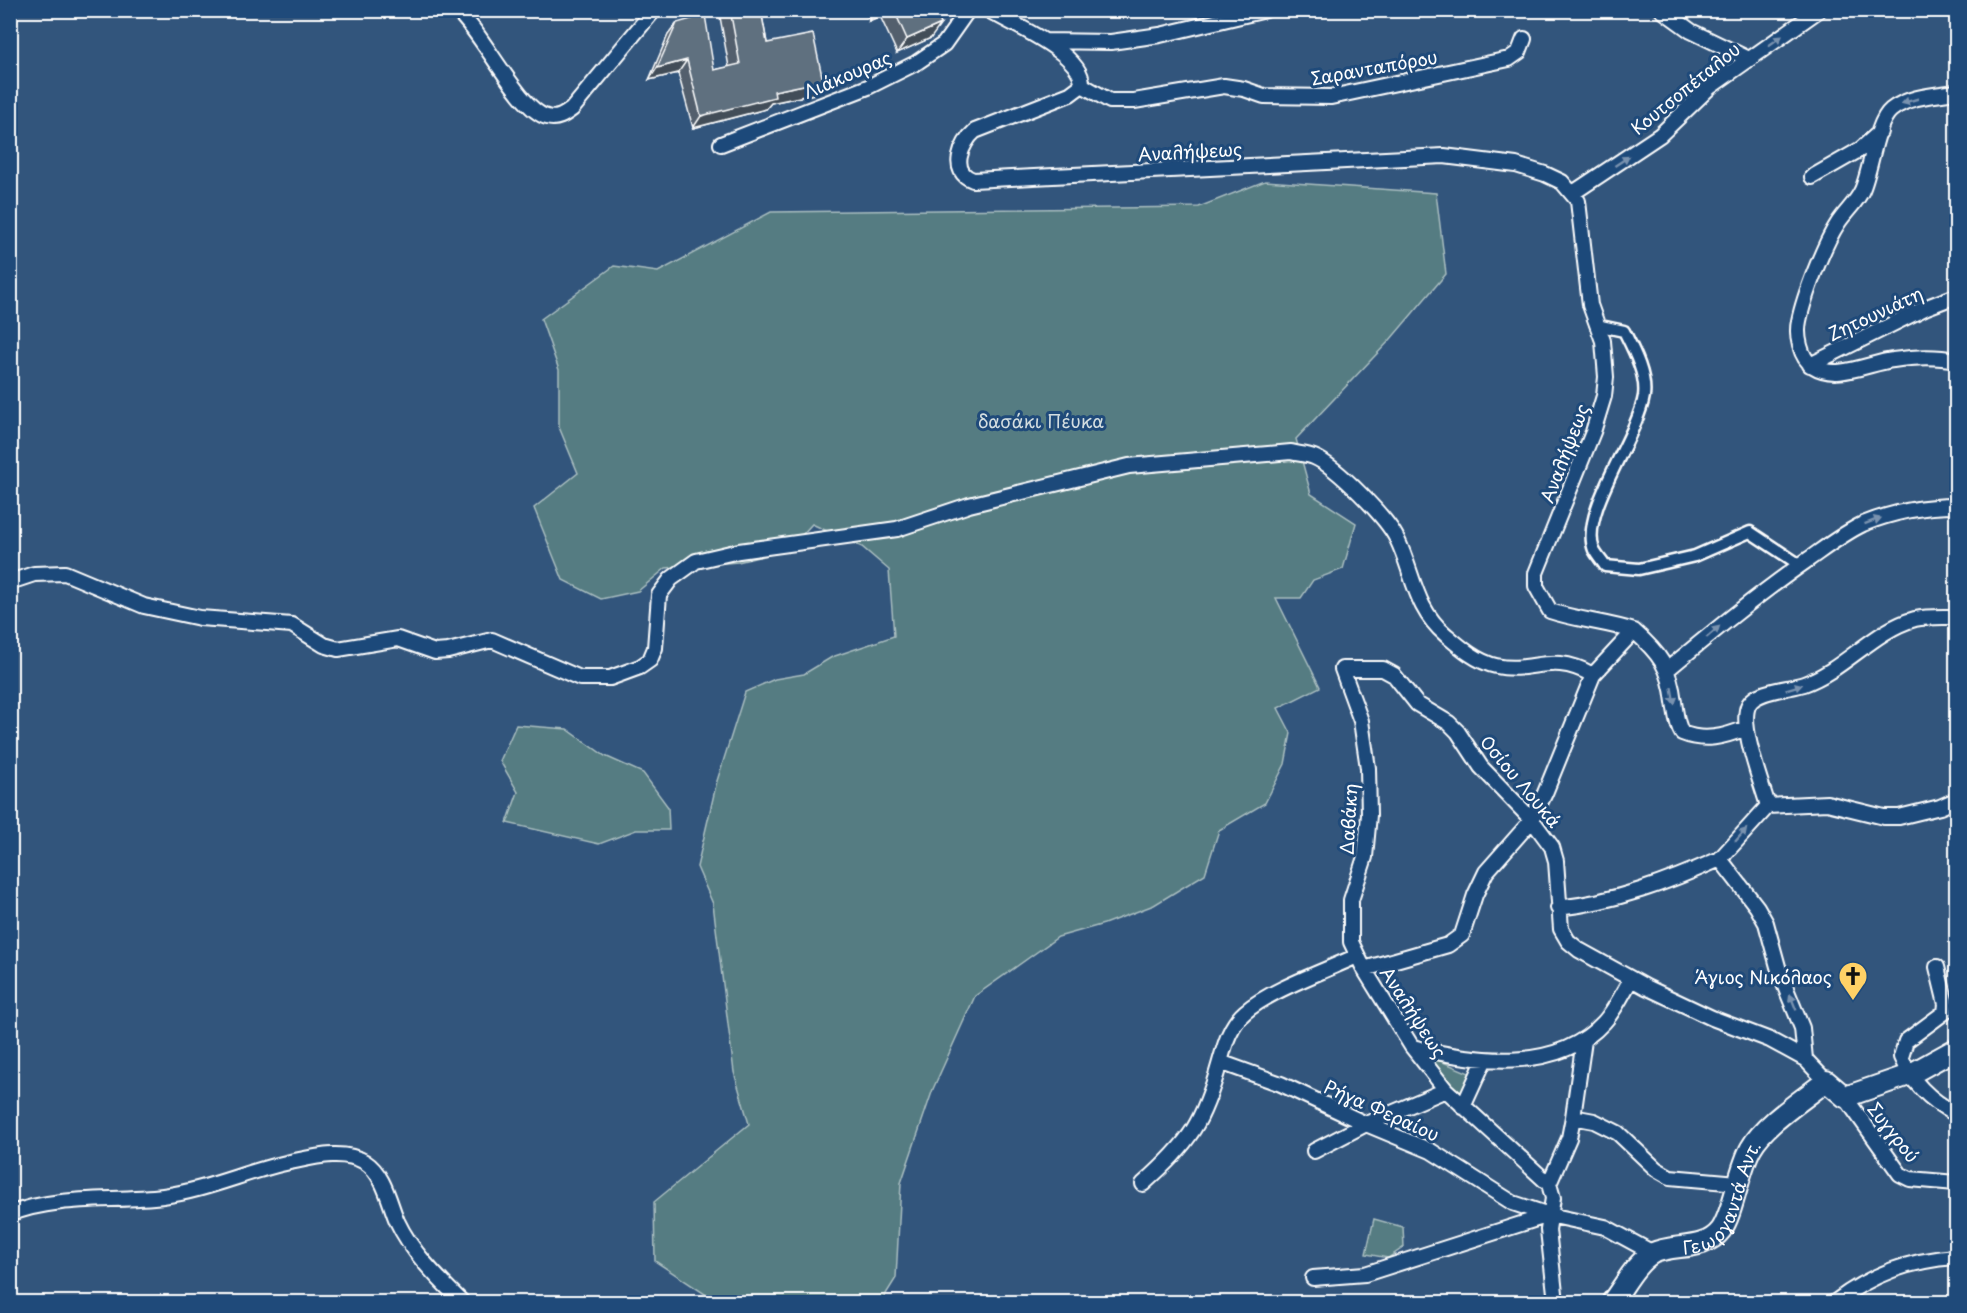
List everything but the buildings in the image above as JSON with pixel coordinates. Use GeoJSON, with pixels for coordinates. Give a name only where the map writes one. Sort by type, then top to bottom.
{"type":"FeatureCollection","features":[{"type":"Feature","properties":{"kind":"main road"},"geometry":{"type":"LineString","coordinates":[[1826,1081],[1845,1097],[1909,1076],[1956,1049]]}},
{"type":"Feature","properties":{"kind":"main road","name":"Γεωργαντά Αντ."},"geometry":{"type":"LineString","coordinates":[[1612,1302],[1644,1259],[1653,1253],[1712,1239],[1722,1228],[1751,1147],[1770,1127],[1826,1081]]}},
{"type":"Feature","properties":{"kind":"street"},"geometry":{"type":"LineString","coordinates":[[456,10],[477,33],[496,64],[538,113],[548,118],[560,117],[572,109],[654,10]]}},
{"type":"Feature","properties":{"kind":"street","name":"Λιάκουρας"},"geometry":{"type":"LineString","coordinates":[[722,144],[868,87],[916,63],[944,44],[968,10]]}},
{"type":"Feature","properties":{"kind":"street"},"geometry":{"type":"LineString","coordinates":[[988,10],[1045,41],[1080,70],[1082,85]]}},
{"type":"Feature","properties":{"kind":"street"},"geometry":{"type":"LineString","coordinates":[[1045,41],[1111,42],[1160,35],[1266,10]]}},
{"type":"Feature","properties":{"kind":"street"},"geometry":{"type":"LineString","coordinates":[[1662,10],[1691,30],[1749,59]]}},
{"type":"Feature","properties":{"kind":"street","name":"Κουτσοπέταλου"},"geometry":{"type":"LineString","coordinates":[[1574,193],[1660,135],[1710,87],[1819,10]]}},
{"type":"Feature","properties":{"kind":"street","name":"Σαρανταπόρου"},"geometry":{"type":"LineString","coordinates":[[1082,85],[1110,101],[1134,102],[1224,86],[1244,89],[1264,96],[1331,97],[1509,59],[1519,52],[1524,39]]}},
{"type":"Feature","properties":{"kind":"street","name":"Αναλήψεως"},"geometry":{"type":"LineString","coordinates":[[1082,85],[1070,94],[975,131],[964,140],[961,148],[960,167],[963,173],[974,180],[1444,156],[1516,165],[1562,182],[1574,193],[1581,216],[1590,305],[1603,341],[1606,359],[1604,396],[1593,432],[1536,573],[1536,586],[1550,612],[1574,619],[1606,622],[1634,631],[1593,675],[1532,820],[1486,872],[1475,895],[1462,935],[1448,945],[1361,963],[1412,1047],[1446,1090],[1549,1184]]}},
{"type":"Feature","properties":{"kind":"street"},"geometry":{"type":"LineString","coordinates":[[1956,92],[1906,101],[1884,118],[1872,165],[1861,193],[1837,225],[1799,321],[1801,351],[1810,365],[1822,371],[1832,372],[1893,360],[1956,360]]}},
{"type":"Feature","properties":{"kind":"street"},"geometry":{"type":"LineString","coordinates":[[1812,177],[1861,149],[1880,132]]}},
{"type":"Feature","properties":{"kind":"street","name":"Ζητουνιάτη"},"geometry":{"type":"LineString","coordinates":[[1810,365],[1927,307],[1956,296]]}},
{"type":"Feature","properties":{"kind":"street"},"geometry":{"type":"LineString","coordinates":[[1596,325],[1624,331],[1637,356],[1644,394],[1633,433],[1593,517],[1594,549],[1605,566],[1640,569],[1695,556],[1750,532],[1800,565]]}},
{"type":"Feature","properties":{"kind":"street"},"geometry":{"type":"LineString","coordinates":[[10,582],[34,573],[65,573],[144,606],[200,618],[292,625],[324,645],[338,649],[355,648],[381,640],[398,639],[435,652],[492,640],[580,678],[610,678],[640,668],[650,660],[655,648],[659,595],[671,579],[696,561],[739,551],[897,529],[969,505],[1129,466],[1291,452],[1314,457],[1339,475],[1388,523],[1398,540],[1420,604],[1444,634],[1475,658],[1496,666],[1564,663],[1593,675]]}},
{"type":"Feature","properties":{"kind":"street"},"geometry":{"type":"LineString","coordinates":[[1668,669],[1736,612],[1800,565],[1861,525],[1927,506],[1956,506]]}},
{"type":"Feature","properties":{"kind":"street"},"geometry":{"type":"LineString","coordinates":[[1768,806],[1746,728],[1745,714],[1750,702],[1758,696],[1810,682],[1892,630],[1914,619],[1956,617]]}},
{"type":"Feature","properties":{"kind":"street"},"geometry":{"type":"LineString","coordinates":[[1634,631],[1653,648],[1668,669],[1676,724],[1682,733],[1705,739],[1727,736],[1746,728]]}},
{"type":"Feature","properties":{"kind":"street","name":"Οσίου Λουκά"},"geometry":{"type":"LineString","coordinates":[[1342,669],[1383,669],[1394,675],[1417,704],[1449,723],[1458,732],[1481,767],[1532,820],[1552,847],[1556,861],[1561,929],[1568,940],[1631,979],[1712,1018],[1770,1040],[1805,1059],[1826,1081]]}},
{"type":"Feature","properties":{"kind":"street","name":"Δαβάκη"},"geometry":{"type":"LineString","coordinates":[[1342,669],[1361,721],[1368,768],[1370,815],[1365,857],[1351,900],[1349,920],[1351,942],[1361,963]]}},
{"type":"Feature","properties":{"kind":"street"},"geometry":{"type":"LineString","coordinates":[[1558,908],[1583,905],[1672,881],[1720,859],[1768,806],[1827,804],[1884,817],[1899,817],[1940,807],[1956,800]]}},
{"type":"Feature","properties":{"kind":"street"},"geometry":{"type":"LineString","coordinates":[[1940,807],[1956,814]]}},
{"type":"Feature","properties":{"kind":"street"},"geometry":{"type":"LineString","coordinates":[[1720,859],[1757,907],[1766,923],[1780,974],[1802,1028],[1805,1059]]}},
{"type":"Feature","properties":{"kind":"street"},"geometry":{"type":"LineString","coordinates":[[1143,1184],[1176,1155],[1194,1132],[1211,1094],[1228,1034],[1245,1013],[1361,963]]}},
{"type":"Feature","properties":{"kind":"street"},"geometry":{"type":"LineString","coordinates":[[1937,967],[1946,1004],[1945,1012],[1903,1044],[1901,1057],[1909,1076],[1935,1104],[1956,1114]]}},
{"type":"Feature","properties":{"kind":"street"},"geometry":{"type":"LineString","coordinates":[[1412,1047],[1484,1061],[1518,1059],[1556,1052],[1584,1040],[1605,1022],[1631,979]]}},
{"type":"Feature","properties":{"kind":"street"},"geometry":{"type":"LineString","coordinates":[[1556,1302],[1548,1236],[1553,1198],[1549,1184],[1569,1138],[1584,1040]]}},
{"type":"Feature","properties":{"kind":"street"},"geometry":{"type":"LineString","coordinates":[[1463,1107],[1484,1061]]}},
{"type":"Feature","properties":{"kind":"street","name":"Ρήγα Φεραίου"},"geometry":{"type":"LineString","coordinates":[[1220,1062],[1281,1084],[1366,1124],[1431,1151],[1513,1203],[1549,1215],[1605,1227],[1625,1235],[1653,1253]]}},
{"type":"Feature","properties":{"kind":"street"},"geometry":{"type":"LineString","coordinates":[[1314,1151],[1366,1124],[1446,1090]]}},
{"type":"Feature","properties":{"kind":"street","name":"Συγγρού"},"geometry":{"type":"LineString","coordinates":[[1845,1097],[1900,1174],[1910,1179],[1956,1183]]}},
{"type":"Feature","properties":{"kind":"street"},"geometry":{"type":"LineString","coordinates":[[1573,1117],[1594,1121],[1618,1133],[1656,1169],[1670,1178],[1738,1183]]}},
{"type":"Feature","properties":{"kind":"street"},"geometry":{"type":"LineString","coordinates":[[10,1214],[62,1203],[164,1196],[207,1188],[264,1168],[312,1157],[348,1154],[367,1163],[382,1181],[398,1223],[424,1263],[462,1302]]}},
{"type":"Feature","properties":{"kind":"street"},"geometry":{"type":"LineString","coordinates":[[1314,1278],[1365,1274],[1549,1215]]}},
{"type":"Feature","properties":{"kind":"street"},"geometry":{"type":"LineString","coordinates":[[1835,1302],[1859,1284],[1883,1273],[1912,1263],[1956,1257]]}},
{"type":"Feature","properties":{"kind":"green space","name":"δασάκι Πέυκα"},"geometry":{"type":"Polygon","coordinates":[[[1265,181],[1436,193],[1446,274],[1390,340],[1296,439],[1311,494],[1356,523],[1343,569],[1313,580],[1301,598],[1276,598],[1320,687],[1278,708],[1291,733],[1285,764],[1265,803],[1219,830],[1205,874],[1154,905],[1104,924],[1058,937],[975,996],[933,1089],[901,1183],[896,1278],[881,1302],[717,1302],[655,1261],[654,1202],[749,1124],[734,1072],[713,904],[697,867],[717,781],[745,692],[775,679],[804,674],[832,657],[894,636],[889,570],[862,547],[812,524],[788,550],[738,562],[666,568],[638,591],[601,599],[563,580],[534,508],[578,473],[559,427],[559,370],[541,319],[614,266],[658,272],[771,212],[1199,207],[1265,181]]]}},
{"type":"Feature","properties":{"kind":"green space"},"geometry":{"type":"Polygon","coordinates":[[[516,725],[567,729],[605,756],[643,773],[668,807],[669,830],[636,830],[599,844],[507,823],[518,792],[500,761],[516,725]]]}},
{"type":"Feature","properties":{"kind":"green space"},"geometry":{"type":"Polygon","coordinates":[[[1424,1054],[1474,1075],[1460,1097],[1424,1054]]]}},
{"type":"Feature","properties":{"kind":"green space"},"geometry":{"type":"Polygon","coordinates":[[[1374,1219],[1403,1227],[1404,1247],[1388,1258],[1366,1254],[1374,1219]]]}},
{"type":"Feature","properties":{"kind":"place","name":"Άγιος Νικόλαος"},"geometry":{"type":"Point","coordinates":[1853,1002]}}]}
